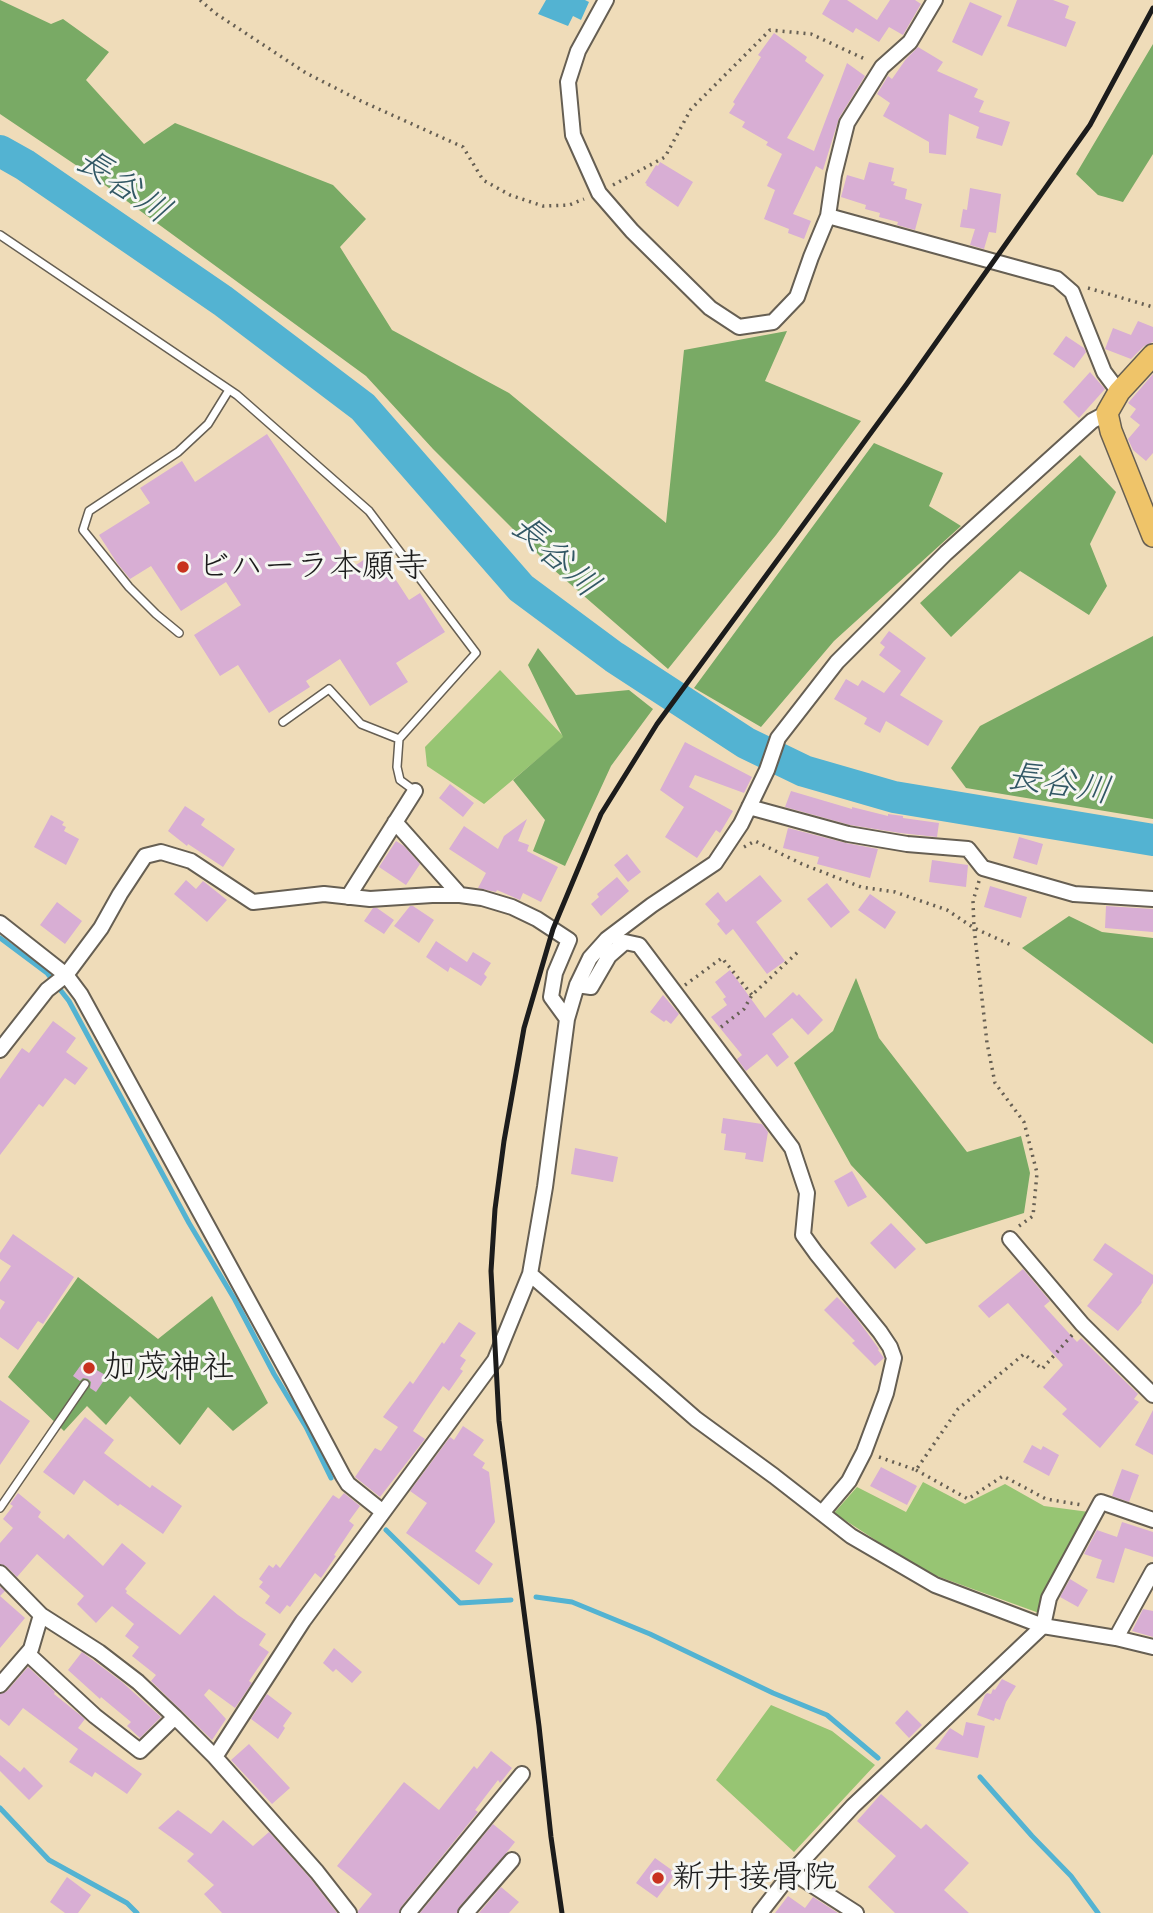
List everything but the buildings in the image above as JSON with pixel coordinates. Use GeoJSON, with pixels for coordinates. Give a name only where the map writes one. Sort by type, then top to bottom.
{"type":"FeatureCollection","features":[{"type":"Feature","properties":{"kind":"main road"},"geometry":{"type":"LineString","coordinates":[[1153,355],[1119,392],[1107,412],[1111,430],[1153,536]]}},
{"type":"Feature","properties":{"kind":"street"},"geometry":{"type":"LineString","coordinates":[[606,0],[578,51],[568,82],[573,135],[599,193],[632,231],[692,291],[710,308],[739,327],[773,322],[797,298],[828,216],[834,175],[847,123],[881,67],[910,42],[935,0]]}},
{"type":"Feature","properties":{"kind":"street"},"geometry":{"type":"LineString","coordinates":[[828,216],[1057,279],[1072,292],[1104,372],[1119,392]]}},
{"type":"Feature","properties":{"kind":"street"},"geometry":{"type":"LineString","coordinates":[[215,1757],[303,1621],[495,1360],[530,1274],[545,1187],[567,1019],[590,957],[607,939],[652,905],[715,863],[741,824],[767,770],[778,738],[837,662],[947,554],[1092,421],[1107,412]]}},
{"type":"Feature","properties":{"kind":"street"},"geometry":{"type":"LineString","coordinates":[[348,897],[415,791]]}},
{"type":"Feature","properties":{"kind":"street"},"geometry":{"type":"LineString","coordinates":[[749,807],[848,834],[907,844],[968,849],[983,868],[1074,894],[1153,899]]}},
{"type":"Feature","properties":{"kind":"street"},"geometry":{"type":"LineString","coordinates":[[395,822],[460,895]]}},
{"type":"Feature","properties":{"kind":"street"},"geometry":{"type":"LineString","coordinates":[[0,1050],[47,990],[66,975],[101,928],[145,856],[162,852],[191,862],[253,902],[324,894],[370,899],[460,895],[512,907],[537,919],[569,940],[555,973],[551,997],[567,1019]]}},
{"type":"Feature","properties":{"kind":"street"},"geometry":{"type":"LineString","coordinates":[[0,923],[66,975],[87,1007],[343,1476],[348,1484],[383,1512]]}},
{"type":"Feature","properties":{"kind":"street"},"geometry":{"type":"LineString","coordinates":[[578,985],[591,987],[608,956],[625,942],[639,945],[792,1149],[807,1193],[803,1235],[890,1347],[894,1358],[886,1393],[864,1452],[849,1481],[822,1513]]}},
{"type":"Feature","properties":{"kind":"street"},"geometry":{"type":"LineString","coordinates":[[1013,1234],[1082,1324],[1153,1395]]}},
{"type":"Feature","properties":{"kind":"street"},"geometry":{"type":"LineString","coordinates":[[530,1274],[696,1419],[851,1536],[935,1585],[1043,1626],[1153,1647]]}},
{"type":"Feature","properties":{"kind":"street"},"geometry":{"type":"LineString","coordinates":[[760,1913],[792,1872],[853,1806],[1043,1626],[1049,1598],[1101,1502],[1153,1520]]}},
{"type":"Feature","properties":{"kind":"street"},"geometry":{"type":"LineString","coordinates":[[1116,1638],[1153,1570]]}},
{"type":"Feature","properties":{"kind":"street"},"geometry":{"type":"LineString","coordinates":[[0,1573],[41,1615],[99,1651],[138,1682],[175,1717],[215,1757],[349,1913]]}},
{"type":"Feature","properties":{"kind":"street"},"geometry":{"type":"LineString","coordinates":[[0,1685],[32,1649],[41,1615]]}},
{"type":"Feature","properties":{"kind":"street"},"geometry":{"type":"LineString","coordinates":[[28,1654],[95,1716],[140,1751],[175,1717]]}},
{"type":"Feature","properties":{"kind":"street"},"geometry":{"type":"LineString","coordinates":[[408,1913],[522,1774]]}},
{"type":"Feature","properties":{"kind":"street"},"geometry":{"type":"LineString","coordinates":[[466,1913],[512,1860]]}},
{"type":"Feature","properties":{"kind":"street"},"geometry":{"type":"LineString","coordinates":[[792,1872],[856,1913]]}},
{"type":"Feature","properties":{"kind":"lane"},"geometry":{"type":"LineString","coordinates":[[0,235],[229,390],[369,511],[476,653],[399,739],[397,767],[400,780],[415,791]]}},
{"type":"Feature","properties":{"kind":"lane"},"geometry":{"type":"LineString","coordinates":[[179,633],[129,587],[83,530],[89,511],[178,452],[208,424],[229,390]]}},
{"type":"Feature","properties":{"kind":"lane"},"geometry":{"type":"LineString","coordinates":[[283,722],[329,689],[361,724],[399,739]]}},
{"type":"Feature","properties":{"kind":"lane"},"geometry":{"type":"LineString","coordinates":[[0,1508],[85,1384]]}},
{"type":"Feature","properties":{"kind":"path"},"geometry":{"type":"LineString","coordinates":[[200,0],[234,27],[306,74],[463,146],[483,180],[510,195],[543,206],[569,205],[599,193],[665,157],[691,108],[770,30],[811,34],[881,67]]}},
{"type":"Feature","properties":{"kind":"path"},"geometry":{"type":"LineString","coordinates":[[1057,279],[1153,307]]}},
{"type":"Feature","properties":{"kind":"path"},"geometry":{"type":"LineString","coordinates":[[715,863],[755,841],[802,864],[861,887],[895,892],[947,909],[974,928],[1011,945]]}},
{"type":"Feature","properties":{"kind":"path"},"geometry":{"type":"LineString","coordinates":[[983,868],[972,901],[987,1043],[995,1083],[1024,1122],[1038,1172],[1033,1216],[1013,1234]]}},
{"type":"Feature","properties":{"kind":"path"},"geometry":{"type":"LineString","coordinates":[[708,1036],[744,1009],[752,995],[800,950]]}},
{"type":"Feature","properties":{"kind":"path"},"geometry":{"type":"LineString","coordinates":[[675,993],[722,958],[752,995]]}},
{"type":"Feature","properties":{"kind":"path"},"geometry":{"type":"LineString","coordinates":[[916,1470],[958,1409],[1024,1354],[1042,1369],[1082,1324]]}},
{"type":"Feature","properties":{"kind":"path"},"geometry":{"type":"LineString","coordinates":[[864,1452],[916,1470],[968,1499],[1003,1476],[1046,1499],[1098,1508]]}},
{"type":"Feature","properties":{"kind":"green space"},"geometry":{"type":"Polygon","coordinates":[[[0,0],[51,24],[63,19],[109,52],[86,80],[144,144],[175,123],[333,185],[366,219],[340,247],[392,330],[509,393],[666,523],[684,350],[787,331],[765,381],[861,421],[776,535],[668,669],[554,570],[433,449],[366,376],[98,180],[0,114],[0,0]]]}},
{"type":"Feature","properties":{"kind":"green space"},"geometry":{"type":"Polygon","coordinates":[[[1153,44],[1153,154],[1123,202],[1098,195],[1076,174],[1153,44]]]}},
{"type":"Feature","properties":{"kind":"green space"},"geometry":{"type":"Polygon","coordinates":[[[874,443],[943,473],[929,506],[961,526],[834,641],[761,727],[694,688],[874,443]]]}},
{"type":"Feature","properties":{"kind":"green space"},"geometry":{"type":"Polygon","coordinates":[[[1080,455],[1116,492],[1090,544],[1107,586],[1089,615],[1020,571],[951,637],[920,603],[1080,455]]]}},
{"type":"Feature","properties":{"kind":"green space"},"geometry":{"type":"Polygon","coordinates":[[[1153,636],[1153,819],[966,788],[951,768],[980,726],[1153,636]]]}},
{"type":"Feature","properties":{"kind":"green space"},"geometry":{"type":"Polygon","coordinates":[[[538,648],[576,695],[629,690],[653,709],[611,766],[565,866],[533,851],[545,820],[513,780],[563,737],[528,665],[538,648]]]}},
{"type":"Feature","properties":{"kind":"green space"},"geometry":{"type":"Polygon","coordinates":[[[500,670],[564,737],[484,804],[427,766],[425,747],[500,670]]]}},
{"type":"Feature","properties":{"kind":"green space"},"geometry":{"type":"Polygon","coordinates":[[[1069,916],[1102,932],[1153,938],[1153,1044],[1022,948],[1069,916]]]}},
{"type":"Feature","properties":{"kind":"green space"},"geometry":{"type":"Polygon","coordinates":[[[856,978],[879,1038],[967,1152],[1021,1136],[1030,1173],[1024,1213],[926,1244],[851,1165],[794,1063],[833,1031],[856,978]]]}},
{"type":"Feature","properties":{"kind":"green space"},"geometry":{"type":"Polygon","coordinates":[[[78,1277],[158,1339],[212,1296],[268,1403],[233,1431],[208,1407],[180,1445],[130,1396],[106,1425],[87,1406],[64,1431],[8,1377],[78,1277]]]}},
{"type":"Feature","properties":{"kind":"green space"},"geometry":{"type":"Polygon","coordinates":[[[923,1482],[965,1504],[1005,1484],[1044,1506],[1089,1512],[1039,1613],[923,1571],[834,1513],[857,1487],[906,1512],[923,1482]]]}},
{"type":"Feature","properties":{"kind":"green space"},"geometry":{"type":"Polygon","coordinates":[[[771,1705],[832,1731],[875,1765],[794,1852],[716,1780],[771,1705]]]}},
{"type":"Feature","properties":{"kind":"water"},"geometry":{"type":"Polygon","coordinates":[[[546,0],[589,2],[581,20],[573,16],[568,26],[538,14],[546,0]]]}},
{"type":"Feature","properties":{"kind":"waterway","name":"長谷川"},"geometry":{"type":"LineString","coordinates":[[0,151],[25,165],[223,301],[363,407],[521,588],[614,657],[746,743],[804,771],[894,797],[1153,840]]}},
{"type":"Feature","properties":{"kind":"waterway"},"geometry":{"type":"LineString","coordinates":[[0,938],[47,973],[69,1001],[189,1223],[306,1427],[331,1478]]}},
{"type":"Feature","properties":{"kind":"waterway"},"geometry":{"type":"LineString","coordinates":[[386,1530],[460,1603],[511,1600]]}},
{"type":"Feature","properties":{"kind":"waterway"},"geometry":{"type":"LineString","coordinates":[[536,1597],[572,1602],[650,1634],[773,1693],[827,1715],[878,1758]]}},
{"type":"Feature","properties":{"kind":"waterway"},"geometry":{"type":"LineString","coordinates":[[980,1777],[1071,1876],[1098,1913]]}},
{"type":"Feature","properties":{"kind":"waterway"},"geometry":{"type":"LineString","coordinates":[[0,1808],[49,1860],[127,1903],[137,1913]]}},
{"type":"Feature","properties":{"kind":"railway"},"geometry":{"type":"LineString","coordinates":[[562,1913],[499,1421],[491,1271],[495,1209],[504,1141],[524,1028],[553,929],[601,814],[657,724],[906,385],[1090,125],[1153,8]]}},
{"type":"Feature","properties":{"kind":"place","name":"ビハーラ本願寺"},"geometry":{"type":"Point","coordinates":[183,567]}},
{"type":"Feature","properties":{"kind":"place","name":"加茂神社"},"geometry":{"type":"Point","coordinates":[89,1368]}},
{"type":"Feature","properties":{"kind":"place","name":"新井接骨院"},"geometry":{"type":"Point","coordinates":[658,1878]}}]}
